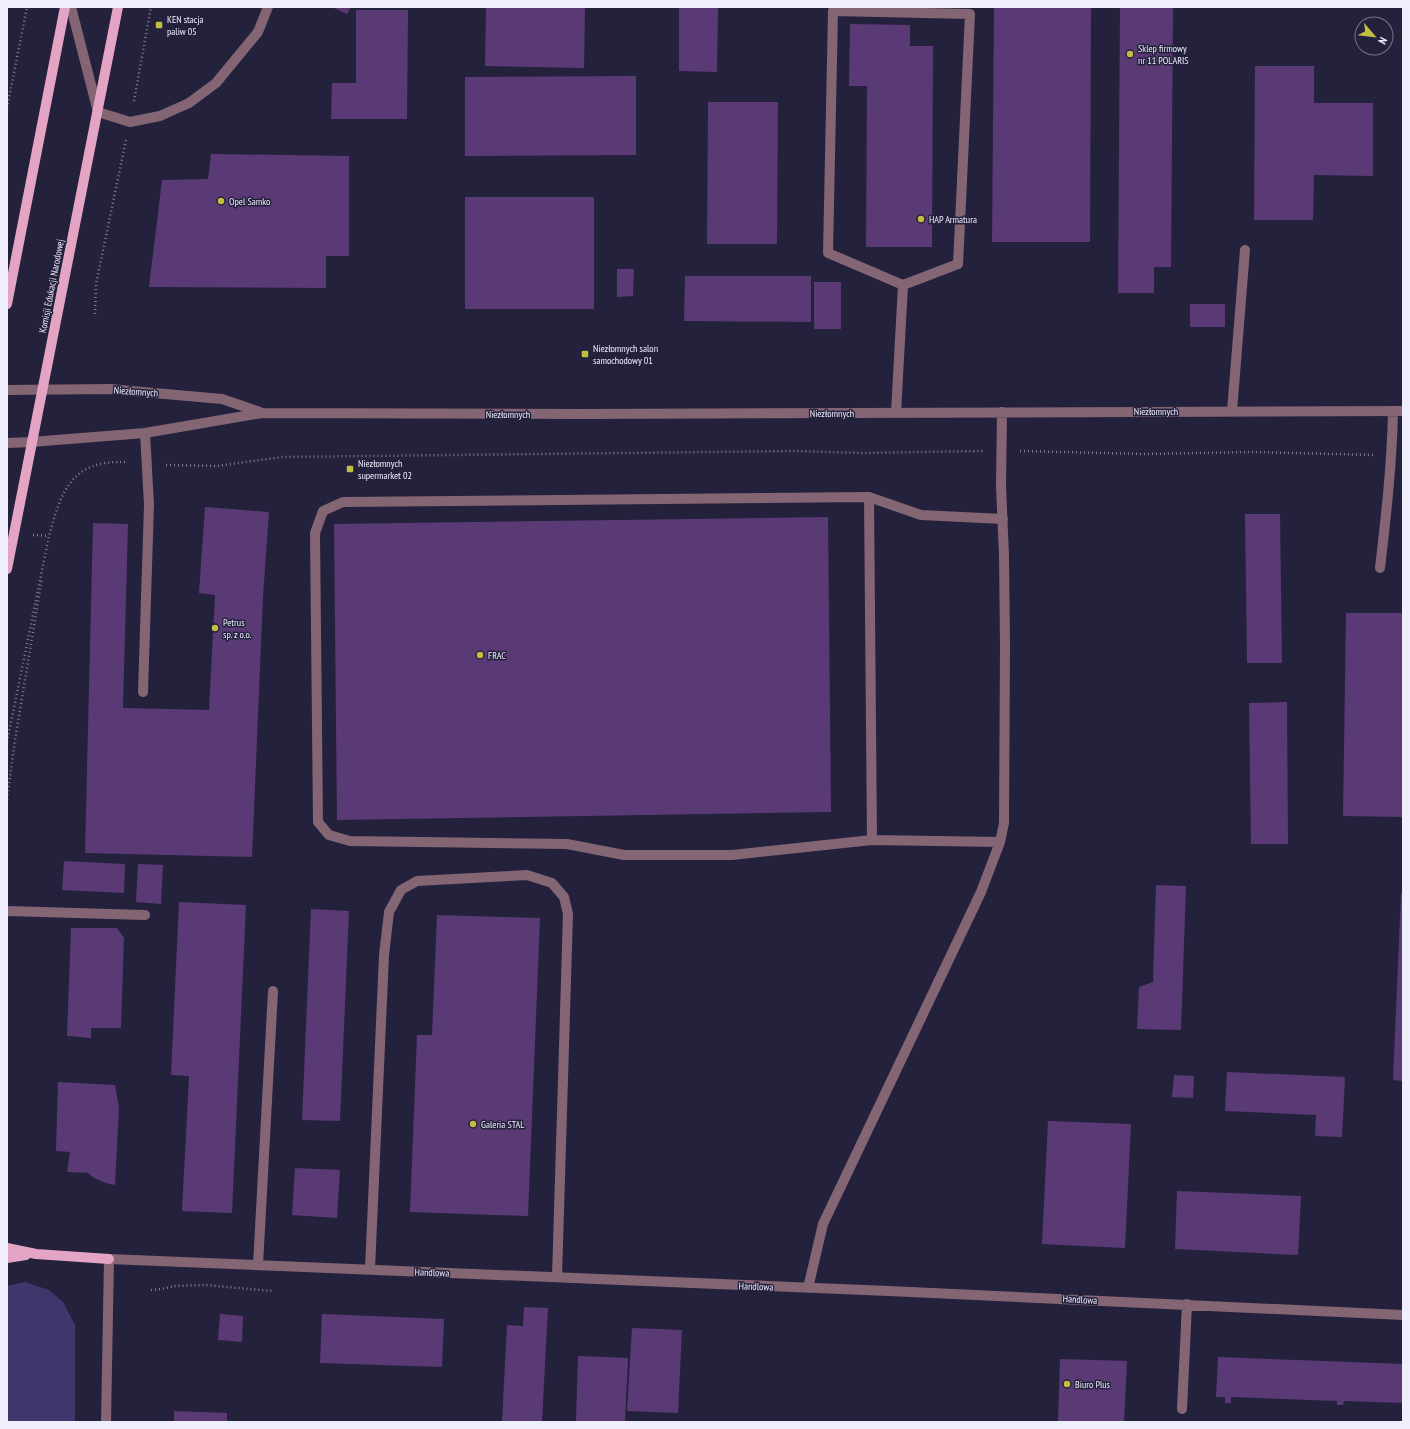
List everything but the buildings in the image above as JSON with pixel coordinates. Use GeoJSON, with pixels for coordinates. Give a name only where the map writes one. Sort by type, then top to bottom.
{"type":"FeatureCollection","features":[{"type":"Feature","properties":{"kind":"main road"},"geometry":{"type":"LineString","coordinates":[[7,304],[65,7]]}},
{"type":"Feature","properties":{"kind":"main road","name":"Komisji Edukacji Narodowej"},"geometry":{"type":"LineString","coordinates":[[7,569],[118,7]]}},
{"type":"Feature","properties":{"kind":"main road"},"geometry":{"type":"LineString","coordinates":[[7,1248],[36,1254],[109,1259]]}},
{"type":"Feature","properties":{"kind":"main road"},"geometry":{"type":"LineString","coordinates":[[7,1258],[36,1254]]}},
{"type":"Feature","properties":{"kind":"street"},"geometry":{"type":"LineString","coordinates":[[71,7],[98,112],[130,122],[160,116],[189,103],[216,83],[258,32],[268,7]]}},
{"type":"Feature","properties":{"kind":"street"},"geometry":{"type":"LineString","coordinates":[[833,12],[970,14],[958,264],[903,285],[828,253],[833,12]]}},
{"type":"Feature","properties":{"kind":"street"},"geometry":{"type":"LineString","coordinates":[[1232,411],[1245,250]]}},
{"type":"Feature","properties":{"kind":"street"},"geometry":{"type":"LineString","coordinates":[[896,413],[903,285]]}},
{"type":"Feature","properties":{"kind":"street","name":"Niezłomnych"},"geometry":{"type":"LineString","coordinates":[[7,390],[111,389],[222,399],[262,413]]}},
{"type":"Feature","properties":{"kind":"street"},"geometry":{"type":"LineString","coordinates":[[1380,568],[1398,411]]}},
{"type":"Feature","properties":{"kind":"street","name":"Niezłomnych"},"geometry":{"type":"LineString","coordinates":[[7,443],[145,433],[262,413],[1398,411]]}},
{"type":"Feature","properties":{"kind":"street"},"geometry":{"type":"LineString","coordinates":[[808,1288],[823,1224],[981,892],[1000,842],[1004,823],[1005,645],[1001,486],[1002,412]]}},
{"type":"Feature","properties":{"kind":"street"},"geometry":{"type":"LineString","coordinates":[[143,692],[149,505],[145,433]]}},
{"type":"Feature","properties":{"kind":"street"},"geometry":{"type":"LineString","coordinates":[[1000,842],[872,840],[732,855],[624,855],[566,844],[350,841],[329,835],[318,822],[315,533],[323,512],[343,502],[869,497],[921,515],[1003,519]]}},
{"type":"Feature","properties":{"kind":"street"},"geometry":{"type":"LineString","coordinates":[[869,497],[872,840]]}},
{"type":"Feature","properties":{"kind":"street"},"geometry":{"type":"LineString","coordinates":[[370,1269],[384,955],[389,912],[401,890],[417,881],[527,875],[552,883],[564,897],[568,914],[557,1277]]}},
{"type":"Feature","properties":{"kind":"street"},"geometry":{"type":"LineString","coordinates":[[7,911],[145,915]]}},
{"type":"Feature","properties":{"kind":"street"},"geometry":{"type":"LineString","coordinates":[[258,1265],[273,991]]}},
{"type":"Feature","properties":{"kind":"street"},"geometry":{"type":"LineString","coordinates":[[106,1422],[109,1259]]}},
{"type":"Feature","properties":{"kind":"street","name":"Handlowa"},"geometry":{"type":"LineString","coordinates":[[109,1259],[1187,1304],[1403,1315]]}},
{"type":"Feature","properties":{"kind":"street"},"geometry":{"type":"LineString","coordinates":[[1182,1409],[1187,1304]]}},
{"type":"Feature","properties":{"kind":"path"},"geometry":{"type":"LineString","coordinates":[[7,108],[27,7]]}},
{"type":"Feature","properties":{"kind":"path"},"geometry":{"type":"LineString","coordinates":[[95,314],[96,284],[130,122],[151,7]]}},
{"type":"Feature","properties":{"kind":"path"},"geometry":{"type":"LineString","coordinates":[[7,742],[49,536],[57,506],[67,487],[78,474],[90,467],[105,463],[128,462],[147,465],[217,466],[282,457],[780,451],[862,453],[1002,451],[1145,454],[1253,452],[1392,455]]}},
{"type":"Feature","properties":{"kind":"path"},"geometry":{"type":"LineString","coordinates":[[7,799],[15,740],[49,536]]}},
{"type":"Feature","properties":{"kind":"path"},"geometry":{"type":"LineString","coordinates":[[151,1290],[174,1286],[205,1285],[272,1291]]}},
{"type":"Feature","properties":{"kind":"shaded area"},"geometry":{"type":"Polygon","coordinates":[[[25,1282],[49,1290],[63,1302],[75,1325],[75,1422],[7,1422],[7,1286],[25,1282]]]}},
{"type":"Feature","properties":{"kind":"place","name":"KEN stacja paliw 05"},"geometry":{"type":"Point","coordinates":[159,25]}},
{"type":"Feature","properties":{"kind":"place","name":"Sklep firmowy nr 11 POLARIS"},"geometry":{"type":"Point","coordinates":[1130,54]}},
{"type":"Feature","properties":{"kind":"place","name":"Opel Samko"},"geometry":{"type":"Point","coordinates":[221,201]}},
{"type":"Feature","properties":{"kind":"place","name":"HAP Armatura"},"geometry":{"type":"Point","coordinates":[921,219]}},
{"type":"Feature","properties":{"kind":"place","name":"Niezłomnych salon samochodowy 01"},"geometry":{"type":"Point","coordinates":[585,354]}},
{"type":"Feature","properties":{"kind":"place","name":"Niezłomnych supermarket 02"},"geometry":{"type":"Point","coordinates":[350,469]}},
{"type":"Feature","properties":{"kind":"place","name":"Petrus sp. z o.o."},"geometry":{"type":"Point","coordinates":[215,628]}},
{"type":"Feature","properties":{"kind":"place","name":"FRAC"},"geometry":{"type":"Point","coordinates":[480,655]}},
{"type":"Feature","properties":{"kind":"place","name":"Galeria STAL"},"geometry":{"type":"Point","coordinates":[473,1124]}},
{"type":"Feature","properties":{"kind":"place","name":"Biuro Plus"},"geometry":{"type":"Point","coordinates":[1067,1384]}}]}
